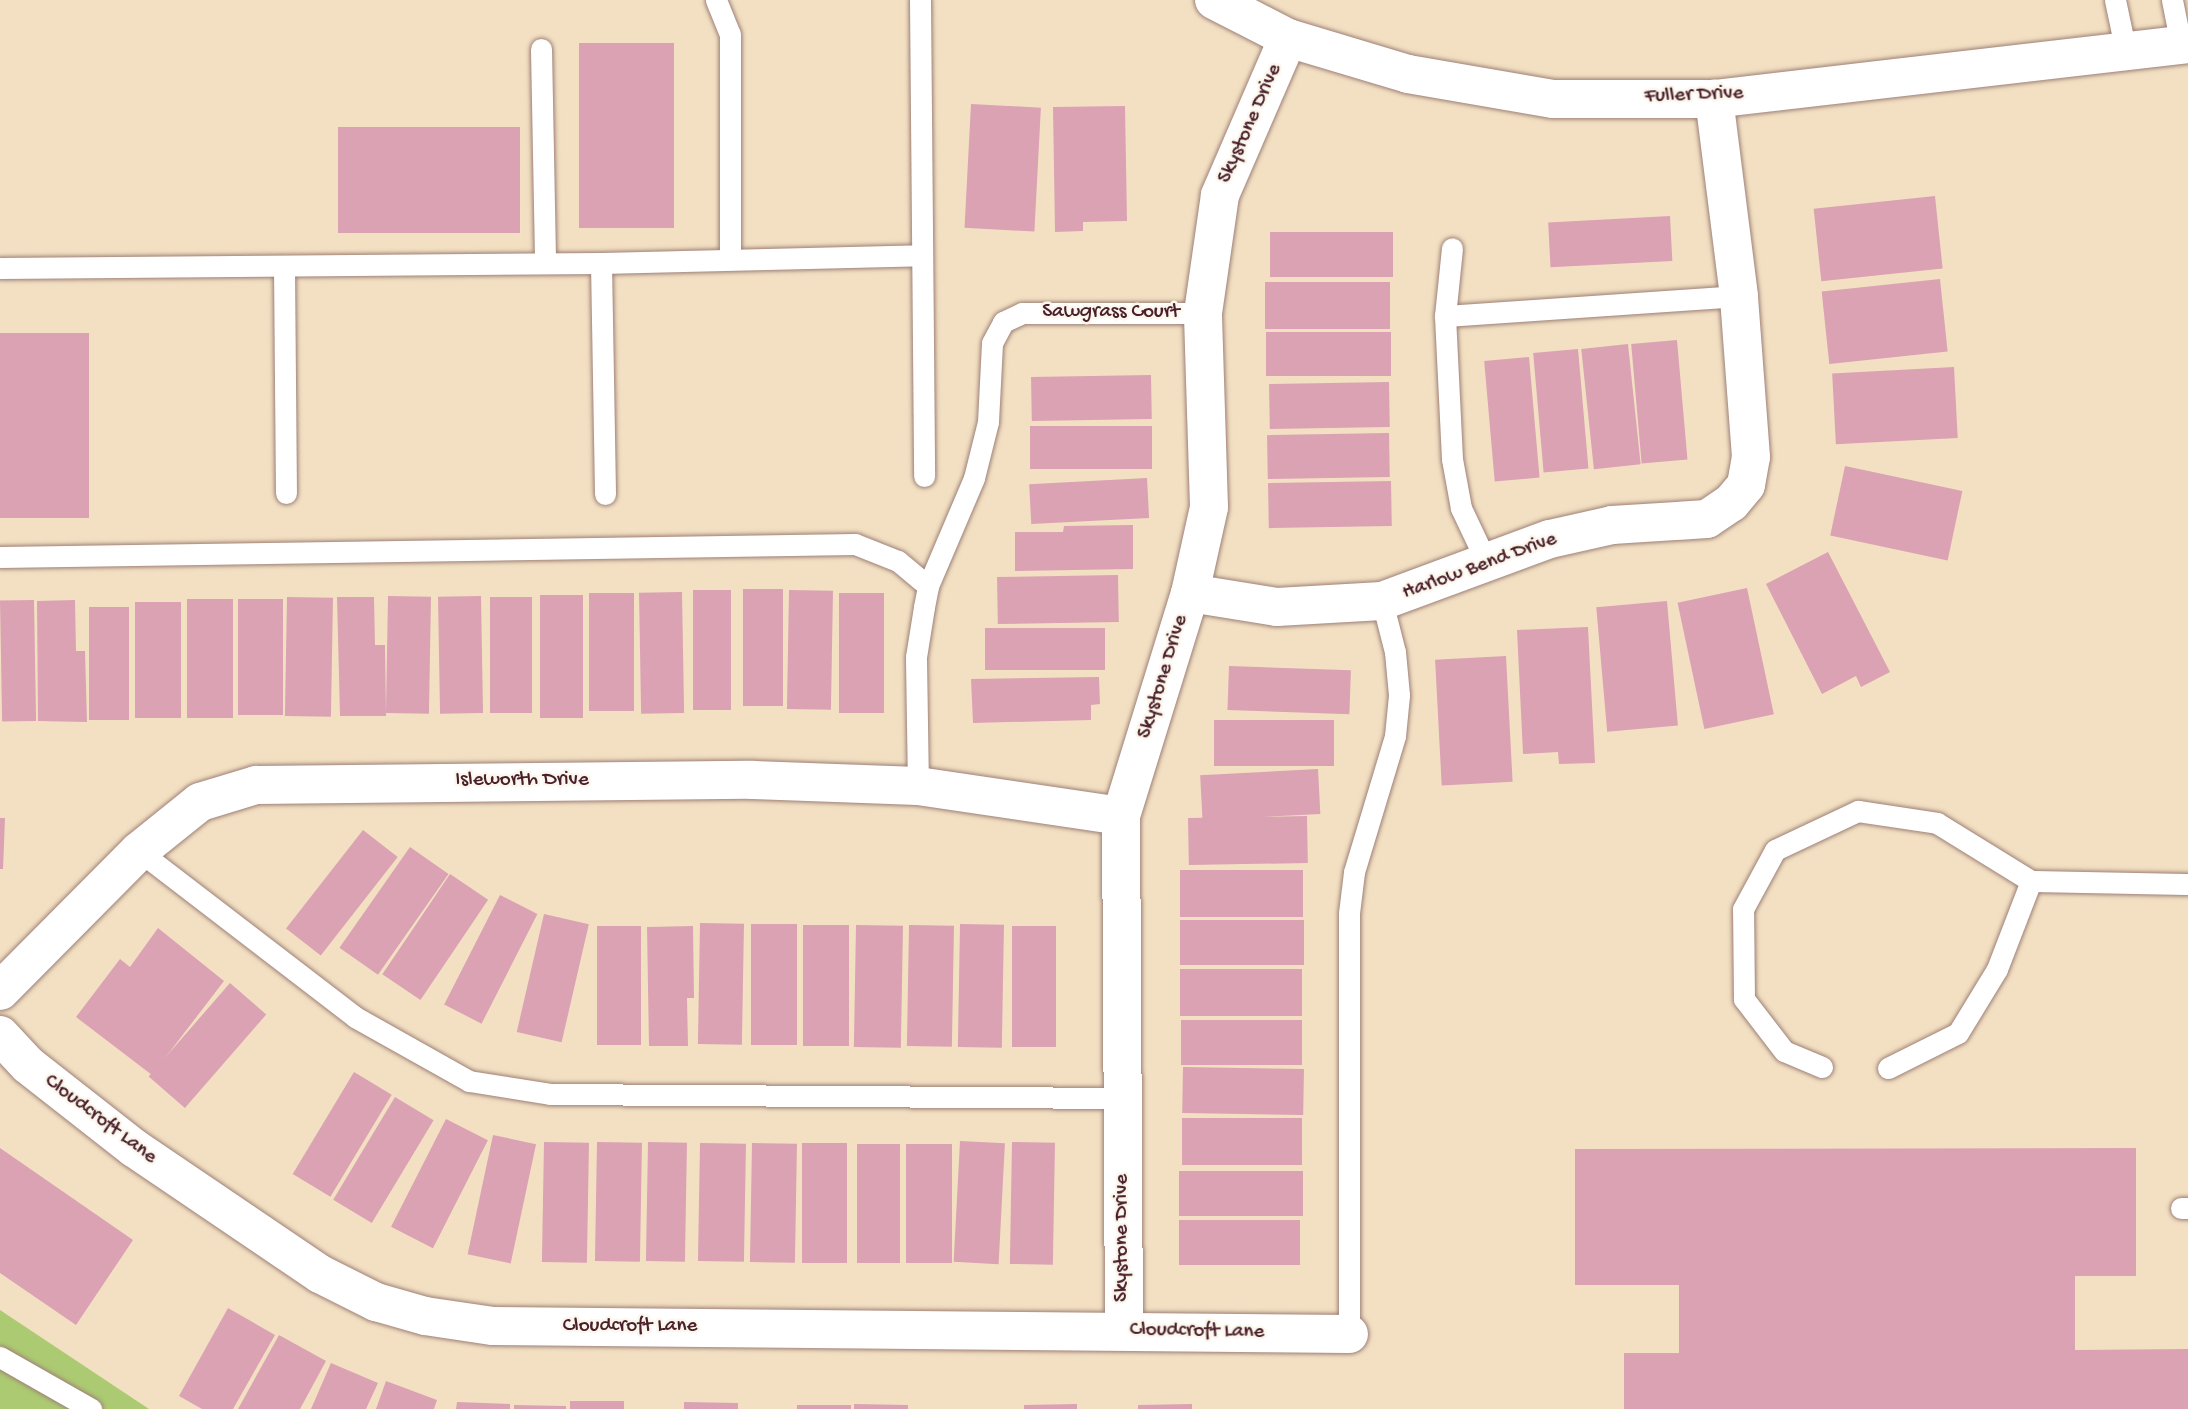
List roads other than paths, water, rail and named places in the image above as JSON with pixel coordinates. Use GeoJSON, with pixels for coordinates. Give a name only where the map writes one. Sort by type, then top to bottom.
{"type":"FeatureCollection","features":[{"type":"Feature","properties":{"kind":"street","name":"Fuller Drive"},"geometry":{"type":"LineString","coordinates":[[1214,0],[1289,38],[1408,74],[1553,99],[1714,99],[2185,44]]}},
{"type":"Feature","properties":{"kind":"street","name":"Skystone Drive"},"geometry":{"type":"LineString","coordinates":[[1124,1331],[1121,816],[1190,593],[1209,507],[1203,313],[1220,195],[1289,38]]}},
{"type":"Feature","properties":{"kind":"street","name":"Harlow Bend Drive"},"geometry":{"type":"LineString","coordinates":[[1190,593],[1277,607],[1382,601],[1550,539],[1612,525],[1707,519],[1731,503],[1746,485],[1751,457],[1739,296],[1714,99]]}},
{"type":"Feature","properties":{"kind":"street","name":"Isleworth Drive"},"geometry":{"type":"LineString","coordinates":[[0,991],[139,851],[201,802],[256,785],[753,780],[918,786],[1121,816]]}},
{"type":"Feature","properties":{"kind":"street","name":"Cloudcroft Lane"},"geometry":{"type":"LineString","coordinates":[[0,1035],[28,1065],[134,1148],[320,1275],[376,1302],[425,1316],[493,1326],[1349,1334]]}},
{"type":"Feature","properties":{"kind":"lane"},"geometry":{"type":"LineString","coordinates":[[716,0],[730,34],[730,259]]}},
{"type":"Feature","properties":{"kind":"lane"},"geometry":{"type":"LineString","coordinates":[[920,0],[924,477]]}},
{"type":"Feature","properties":{"kind":"lane"},"geometry":{"type":"LineString","coordinates":[[2115,0],[2126,52]]}},
{"type":"Feature","properties":{"kind":"lane"},"geometry":{"type":"LineString","coordinates":[[2172,0],[2185,44]]}},
{"type":"Feature","properties":{"kind":"lane"},"geometry":{"type":"LineString","coordinates":[[541,49],[545,262]]}},
{"type":"Feature","properties":{"kind":"lane"},"geometry":{"type":"LineString","coordinates":[[1452,248],[1445,316],[1452,458],[1461,508],[1486,561]]}},
{"type":"Feature","properties":{"kind":"lane"},"geometry":{"type":"LineString","coordinates":[[0,268],[601,263],[922,255]]}},
{"type":"Feature","properties":{"kind":"lane"},"geometry":{"type":"LineString","coordinates":[[601,263],[604,494]]}},
{"type":"Feature","properties":{"kind":"lane"},"geometry":{"type":"LineString","coordinates":[[284,267],[286,494]]}},
{"type":"Feature","properties":{"kind":"lane"},"geometry":{"type":"LineString","coordinates":[[1445,316],[1739,296]]}},
{"type":"Feature","properties":{"kind":"lane","name":"Sawgrass Court"},"geometry":{"type":"LineString","coordinates":[[928,586],[975,478],[989,422],[992,344],[1003,322],[1022,313],[1203,313]]}},
{"type":"Feature","properties":{"kind":"lane"},"geometry":{"type":"LineString","coordinates":[[0,557],[855,544],[898,561],[928,586],[916,657],[918,786]]}},
{"type":"Feature","properties":{"kind":"lane"},"geometry":{"type":"LineString","coordinates":[[1349,1334],[1349,913],[1354,872],[1395,736],[1399,695],[1395,652],[1382,601]]}},
{"type":"Feature","properties":{"kind":"lane"},"geometry":{"type":"LineString","coordinates":[[1822,1066],[1784,1051],[1744,999],[1743,909],[1775,850],[1858,811],[1937,823],[2031,881],[2188,884]]}},
{"type":"Feature","properties":{"kind":"lane"},"geometry":{"type":"LineString","coordinates":[[139,851],[355,1017],[469,1081],[550,1094],[1123,1098]]}},
{"type":"Feature","properties":{"kind":"lane"},"geometry":{"type":"LineString","coordinates":[[1888,1068],[1958,1033],[1997,969],[2031,881]]}},
{"type":"Feature","properties":{"kind":"lane"},"geometry":{"type":"LineString","coordinates":[[0,1357],[91,1409]]}}]}
